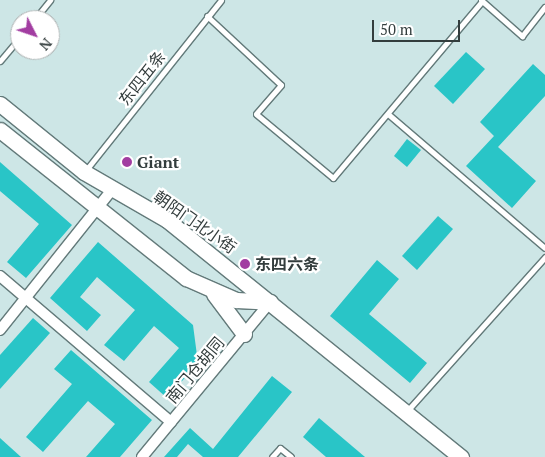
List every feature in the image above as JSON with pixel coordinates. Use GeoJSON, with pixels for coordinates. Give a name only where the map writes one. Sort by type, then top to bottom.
{"type":"FeatureCollection","features":[{"type":"Feature","properties":{"kind":"main road","name":"朝阳门北小街"},"geometry":{"type":"LineString","coordinates":[[0,104],[84,172],[111,191],[168,220],[461,457]]}},
{"type":"Feature","properties":{"kind":"main road"},"geometry":{"type":"LineString","coordinates":[[0,130],[186,278],[213,293],[236,300],[270,302]]}},
{"type":"Feature","properties":{"kind":"main road"},"geometry":{"type":"LineString","coordinates":[[213,293],[244,334]]}},
{"type":"Feature","properties":{"kind":"street"},"geometry":{"type":"LineString","coordinates":[[0,330],[99,209],[111,191]]}},
{"type":"Feature","properties":{"kind":"street"},"geometry":{"type":"LineString","coordinates":[[0,276],[171,422]]}},
{"type":"Feature","properties":{"kind":"street","name":"南门仓胡同"},"geometry":{"type":"LineString","coordinates":[[142,457],[270,302]]}},
{"type":"Feature","properties":{"kind":"lane"},"geometry":{"type":"LineString","coordinates":[[42,10],[50,0]]}},
{"type":"Feature","properties":{"kind":"lane","name":"东四五条"},"geometry":{"type":"LineString","coordinates":[[84,172],[220,0]]}},
{"type":"Feature","properties":{"kind":"lane"},"geometry":{"type":"LineString","coordinates":[[207,16],[281,84],[256,114],[333,178],[481,0],[522,36],[545,7]]}},
{"type":"Feature","properties":{"kind":"lane"},"geometry":{"type":"LineString","coordinates":[[0,61],[10,49]]}},
{"type":"Feature","properties":{"kind":"lane"},"geometry":{"type":"LineString","coordinates":[[388,114],[545,248]]}},
{"type":"Feature","properties":{"kind":"lane"},"geometry":{"type":"LineString","coordinates":[[406,412],[545,257]]}},
{"type":"Feature","properties":{"kind":"lane"},"geometry":{"type":"LineString","coordinates":[[272,457],[280,448],[291,457]]}},
{"type":"Feature","properties":{"kind":"building"},"geometry":{"type":"Polygon","coordinates":[[[466,52],[485,69],[453,104],[434,86],[466,52]]]}},
{"type":"Feature","properties":{"kind":"building"},"geometry":{"type":"Polygon","coordinates":[[[533,64],[545,75],[545,96],[498,147],[536,181],[512,208],[466,166],[494,136],[480,122],[533,64]]]}},
{"type":"Feature","properties":{"kind":"building"},"geometry":{"type":"Polygon","coordinates":[[[407,139],[421,150],[407,167],[394,156],[407,139]]]}},
{"type":"Feature","properties":{"kind":"building"},"geometry":{"type":"Polygon","coordinates":[[[0,162],[72,225],[26,278],[7,262],[39,224],[0,191],[0,162]]]}},
{"type":"Feature","properties":{"kind":"building"},"geometry":{"type":"Polygon","coordinates":[[[438,216],[453,229],[417,270],[402,256],[438,216]]]}},
{"type":"Feature","properties":{"kind":"building"},"geometry":{"type":"Polygon","coordinates":[[[98,242],[193,325],[198,363],[167,398],[149,382],[179,348],[154,326],[124,361],[104,345],[135,310],[97,277],[80,297],[101,315],[87,331],[50,298],[98,242]]]}},
{"type":"Feature","properties":{"kind":"building"},"geometry":{"type":"Polygon","coordinates":[[[377,260],[399,279],[369,314],[427,363],[410,383],[330,316],[377,260]]]}},
{"type":"Feature","properties":{"kind":"building"},"geometry":{"type":"Polygon","coordinates":[[[33,318],[50,333],[0,389],[0,355],[33,318]]]}},
{"type":"Feature","properties":{"kind":"building"},"geometry":{"type":"Polygon","coordinates":[[[71,350],[152,420],[120,457],[86,457],[115,424],[88,401],[43,452],[26,437],[72,384],[54,369],[71,350]]]}},
{"type":"Feature","properties":{"kind":"building"},"geometry":{"type":"Polygon","coordinates":[[[272,376],[292,392],[238,457],[203,457],[188,444],[177,457],[164,457],[190,428],[213,449],[272,376]]]}},
{"type":"Feature","properties":{"kind":"building"},"geometry":{"type":"Polygon","coordinates":[[[319,418],[365,457],[326,457],[303,437],[319,418]]]}},
{"type":"Feature","properties":{"kind":"building"},"geometry":{"type":"Polygon","coordinates":[[[0,438],[21,457],[0,457],[0,438]]]}},
{"type":"Feature","properties":{"kind":"place","name":"Giant"},"geometry":{"type":"Point","coordinates":[127,162]}},
{"type":"Feature","properties":{"kind":"place","name":"东四六条"},"geometry":{"type":"Point","coordinates":[245,264]}}]}
